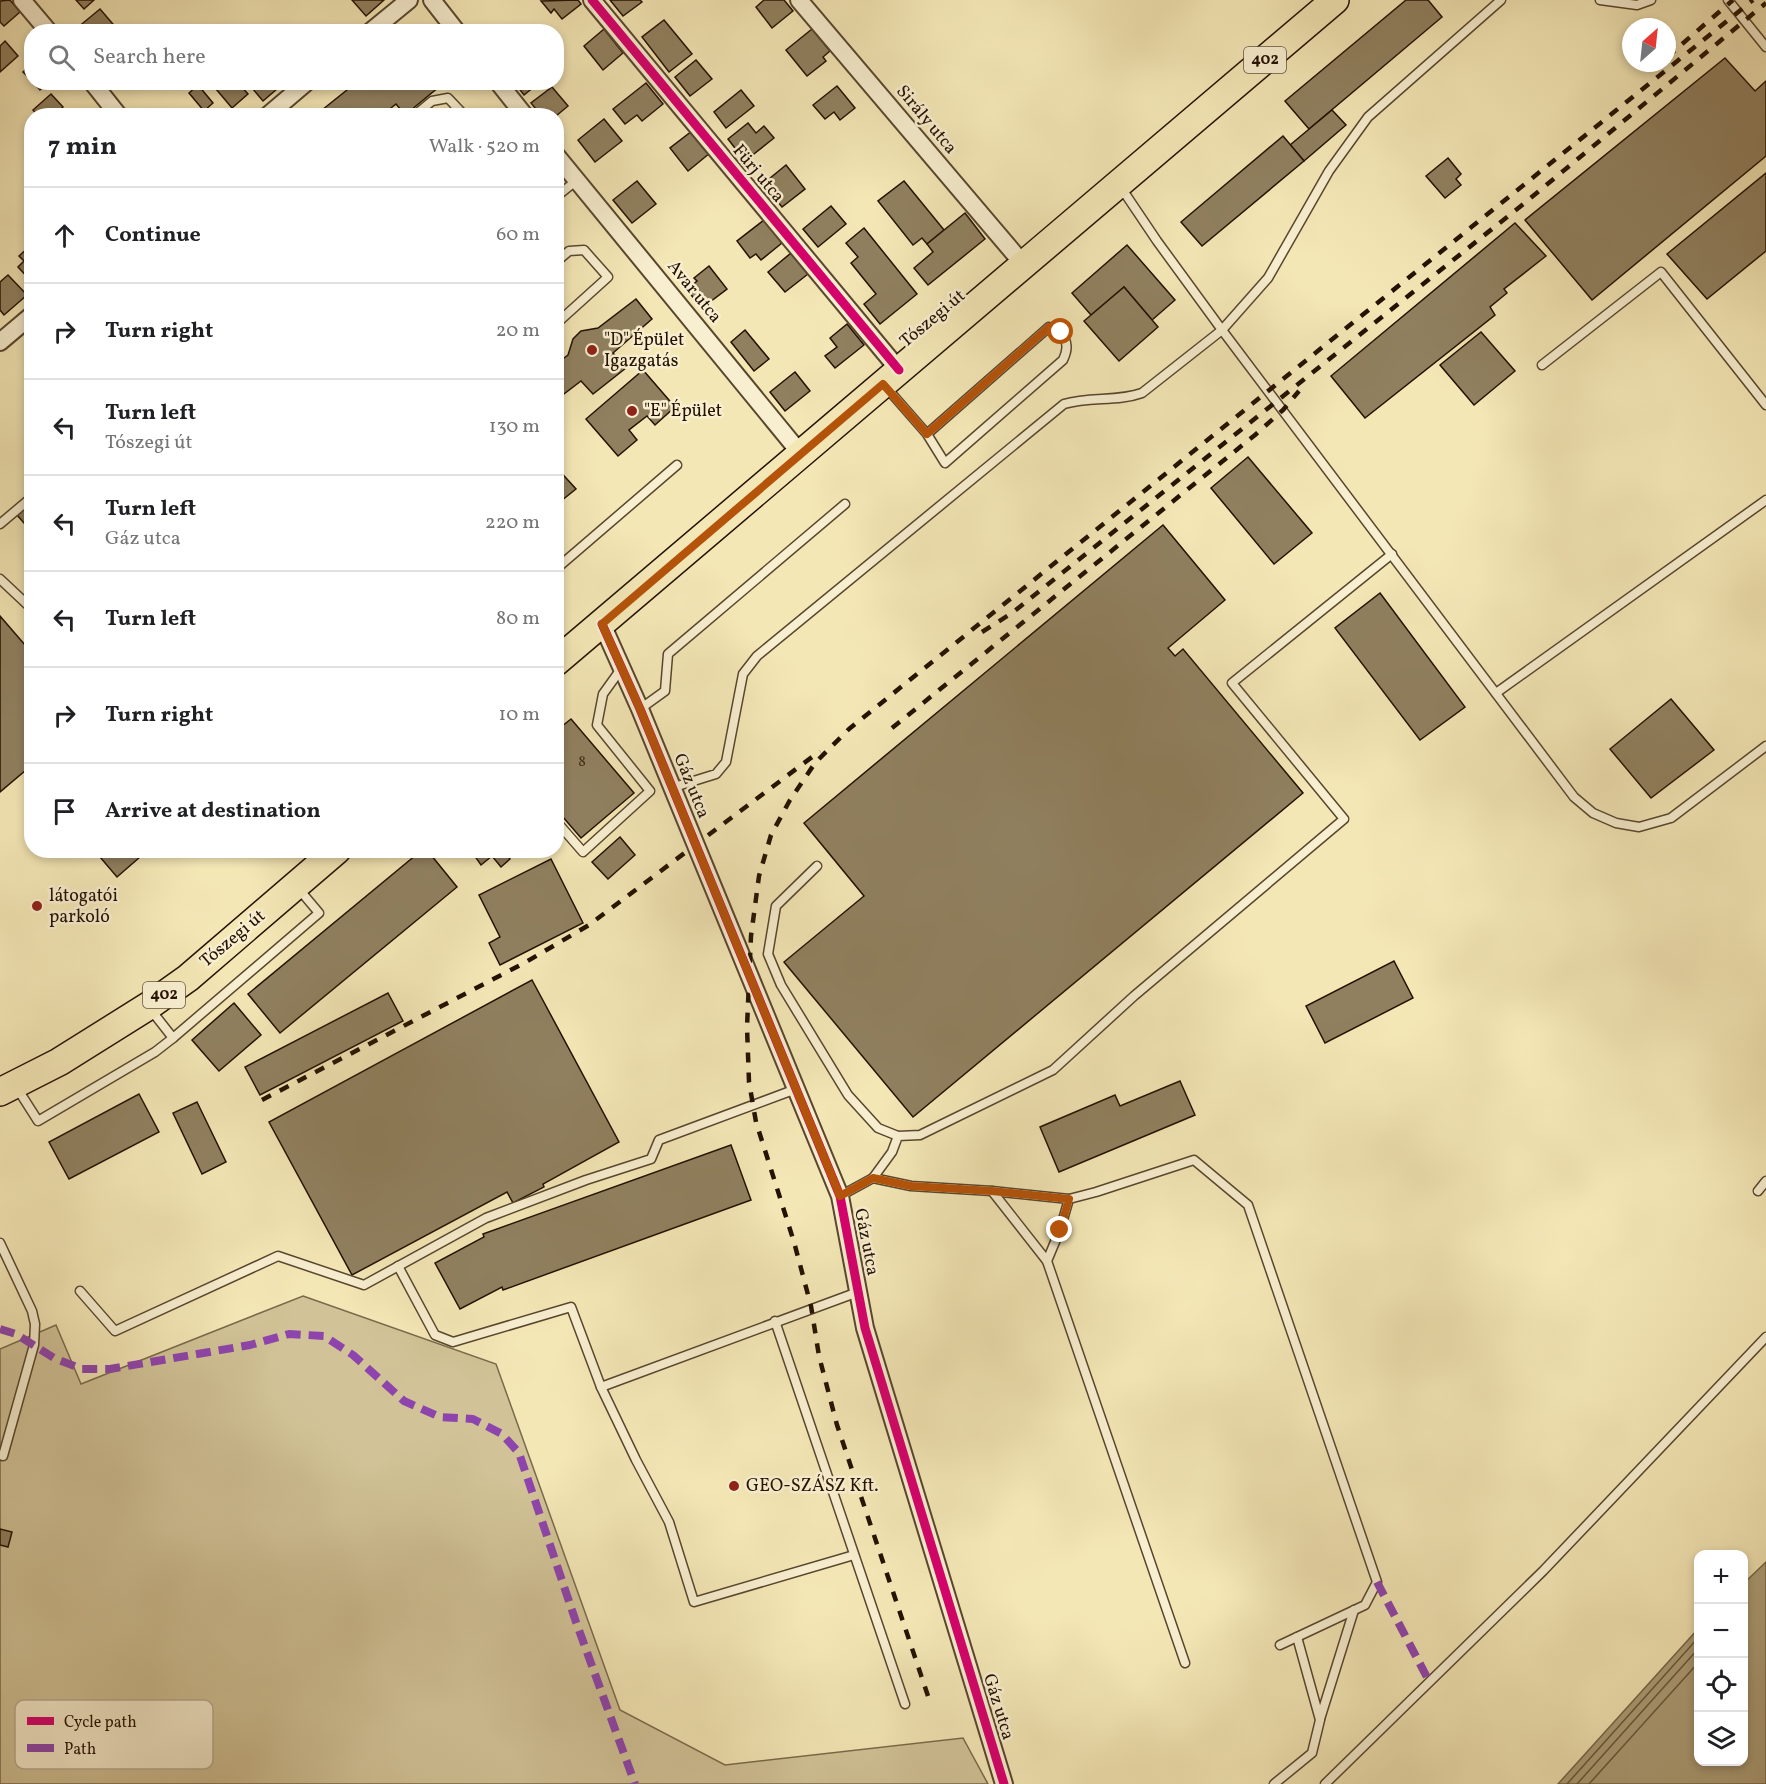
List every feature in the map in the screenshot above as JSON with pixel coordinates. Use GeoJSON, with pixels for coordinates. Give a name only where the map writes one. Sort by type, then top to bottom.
{"type":"FeatureCollection","features":[{"type":"Feature","properties":{"kind":"main road","name":"Tószegi út"},"geometry":{"type":"LineString","coordinates":[[564,656],[1119,184],[1328,2]]}},
{"type":"Feature","properties":{"kind":"main road","name":"Tószegi út"},"geometry":{"type":"LineString","coordinates":[[8,1088],[59,1062],[188,978],[328,858]]}},
{"type":"Feature","properties":{"kind":"street"},"geometry":{"type":"LineString","coordinates":[[22,0],[42,24]]}},
{"type":"Feature","properties":{"kind":"street"},"geometry":{"type":"LineString","coordinates":[[432,0],[451,24]]}},
{"type":"Feature","properties":{"kind":"street","name":"Fürj utca"},"geometry":{"type":"LineString","coordinates":[[592,0],[891,377]]}},
{"type":"Feature","properties":{"kind":"street","name":"Sirály utca"},"geometry":{"type":"LineString","coordinates":[[799,0],[1024,265]]}},
{"type":"Feature","properties":{"kind":"street"},"geometry":{"type":"LineString","coordinates":[[379,24],[402,2]]}},
{"type":"Feature","properties":{"kind":"street"},"geometry":{"type":"LineString","coordinates":[[98,90],[113,108]]}},
{"type":"Feature","properties":{"kind":"street"},"geometry":{"type":"LineString","coordinates":[[276,108],[298,90]]}},
{"type":"Feature","properties":{"kind":"street"},"geometry":{"type":"LineString","coordinates":[[504,90],[519,108]]}},
{"type":"Feature","properties":{"kind":"street","name":"Avar utca"},"geometry":{"type":"LineString","coordinates":[[564,165],[801,454]]}},
{"type":"Feature","properties":{"kind":"street"},"geometry":{"type":"LineString","coordinates":[[0,342],[24,322]]}},
{"type":"Feature","properties":{"kind":"street","name":"Gáz utca"},"geometry":{"type":"LineString","coordinates":[[602,624],[640,709],[840,1196],[865,1328],[1004,1784]]}},
{"type":"Feature","properties":{"kind":"lane"},"geometry":{"type":"LineString","coordinates":[[671,788],[716,774],[726,762],[743,674],[766,649],[1064,404],[1081,399],[1132,397],[1142,393],[1222,330],[1268,278],[1329,171],[1368,117],[1501,0]]}},
{"type":"Feature","properties":{"kind":"lane"},"geometry":{"type":"LineString","coordinates":[[1602,0],[1638,5],[1651,0]]}},
{"type":"Feature","properties":{"kind":"lane"},"geometry":{"type":"LineString","coordinates":[[1728,0],[1766,47]]}},
{"type":"Feature","properties":{"kind":"lane"},"geometry":{"type":"LineString","coordinates":[[424,108],[432,101],[448,98],[457,108]]}},
{"type":"Feature","properties":{"kind":"lane"},"geometry":{"type":"LineString","coordinates":[[564,191],[577,180]]}},
{"type":"Feature","properties":{"kind":"lane"},"geometry":{"type":"LineString","coordinates":[[1119,184],[1157,241],[1222,330],[1574,797],[1593,813],[1616,823],[1639,826],[1671,818],[1766,746]]}},
{"type":"Feature","properties":{"kind":"lane"},"geometry":{"type":"LineString","coordinates":[[564,255],[569,251],[584,250],[608,277],[564,317]]}},
{"type":"Feature","properties":{"kind":"lane"},"geometry":{"type":"LineString","coordinates":[[1542,365],[1661,272],[1766,405]]}},
{"type":"Feature","properties":{"kind":"lane"},"geometry":{"type":"LineString","coordinates":[[891,377],[927,434],[945,462],[1063,360],[1067,352],[1067,345],[1061,332],[1049,327],[927,434]]}},
{"type":"Feature","properties":{"kind":"lane"},"geometry":{"type":"LineString","coordinates":[[564,562],[677,465]]}},
{"type":"Feature","properties":{"kind":"lane"},"geometry":{"type":"LineString","coordinates":[[1496,693],[1766,500]]}},
{"type":"Feature","properties":{"kind":"lane"},"geometry":{"type":"LineString","coordinates":[[0,524],[24,504]]}},
{"type":"Feature","properties":{"kind":"lane"},"geometry":{"type":"LineString","coordinates":[[640,709],[665,691],[668,654],[845,504]]}},
{"type":"Feature","properties":{"kind":"lane"},"geometry":{"type":"LineString","coordinates":[[817,866],[776,906],[768,954],[780,986],[848,1095],[878,1128],[898,1136],[920,1135],[1053,1070],[1134,996],[1344,819],[1232,683],[1392,554]]}},
{"type":"Feature","properties":{"kind":"lane"},"geometry":{"type":"LineString","coordinates":[[0,579],[24,602]]}},
{"type":"Feature","properties":{"kind":"lane"},"geometry":{"type":"LineString","coordinates":[[564,831],[583,852],[650,791],[597,725],[603,694],[622,669]]}},
{"type":"Feature","properties":{"kind":"lane"},"geometry":{"type":"LineString","coordinates":[[8,1088],[38,1121],[155,1052],[319,913],[296,885]]}},
{"type":"Feature","properties":{"kind":"lane"},"geometry":{"type":"LineString","coordinates":[[148,1006],[173,1038]]}},
{"type":"Feature","properties":{"kind":"lane"},"geometry":{"type":"LineString","coordinates":[[80,1292],[115,1331],[279,1256],[364,1285],[486,1218],[586,1180],[651,1159],[659,1140],[796,1089]]}},
{"type":"Feature","properties":{"kind":"lane"},"geometry":{"type":"LineString","coordinates":[[840,1196],[873,1178],[892,1152],[898,1136]]}},
{"type":"Feature","properties":{"kind":"lane"},"geometry":{"type":"LineString","coordinates":[[873,1178],[911,1186],[1069,1199],[1194,1160],[1248,1205],[1377,1582],[1365,1605],[1280,1645]]}},
{"type":"Feature","properties":{"kind":"lane"},"geometry":{"type":"LineString","coordinates":[[1758,1191],[1766,1181]]}},
{"type":"Feature","properties":{"kind":"lane"},"geometry":{"type":"LineString","coordinates":[[992,1191],[1047,1261],[1185,1662]]}},
{"type":"Feature","properties":{"kind":"lane"},"geometry":{"type":"LineString","coordinates":[[1047,1261],[1060,1230],[1069,1199]]}},
{"type":"Feature","properties":{"kind":"lane"},"geometry":{"type":"LineString","coordinates":[[0,1243],[32,1311],[35,1323],[34,1345],[3,1456]]}},
{"type":"Feature","properties":{"kind":"lane"},"geometry":{"type":"LineString","coordinates":[[398,1266],[435,1335],[453,1342],[571,1307],[601,1387],[669,1522],[694,1602],[854,1555]]}},
{"type":"Feature","properties":{"kind":"lane"},"geometry":{"type":"LineString","coordinates":[[601,1387],[858,1292]]}},
{"type":"Feature","properties":{"kind":"lane"},"geometry":{"type":"LineString","coordinates":[[775,1321],[905,1704]]}},
{"type":"Feature","properties":{"kind":"lane"},"geometry":{"type":"LineString","coordinates":[[1325,1784],[1543,1571],[1766,1337]]}},
{"type":"Feature","properties":{"kind":"lane"},"geometry":{"type":"LineString","coordinates":[[1274,1784],[1312,1753],[1354,1610]]}},
{"type":"Feature","properties":{"kind":"lane"},"geometry":{"type":"LineString","coordinates":[[1297,1637],[1320,1720]]}},
{"type":"Feature","properties":{"kind":"shaded area"},"geometry":{"type":"Polygon","coordinates":[[[303,1296],[496,1364],[620,1710],[725,1765],[963,1738],[988,1784],[0,1784],[0,1349],[56,1325],[81,1384],[303,1296]]]}},
{"type":"Feature","properties":{"kind":"water"},"geometry":{"type":"Polygon","coordinates":[[[1766,1562],[1766,1784],[1558,1784],[1694,1633],[1694,1766],[1748,1766],[1748,1579],[1766,1562]]]}},
{"type":"Feature","properties":{"kind":"building"},"geometry":{"type":"Polygon","coordinates":[[[10,0],[20,12],[4,26],[0,22],[0,1],[10,0]]]}},
{"type":"Feature","properties":{"kind":"building"},"geometry":{"type":"Polygon","coordinates":[[[76,0],[94,0],[84,9],[76,0]]]}},
{"type":"Feature","properties":{"kind":"building"},"geometry":{"type":"Polygon","coordinates":[[[352,0],[384,0],[366,16],[352,0]]]}},
{"type":"Feature","properties":{"kind":"building"},"geometry":{"type":"Polygon","coordinates":[[[578,0],[581,4],[562,19],[554,9],[551,13],[541,1],[578,0]]]}},
{"type":"Feature","properties":{"kind":"building"},"geometry":{"type":"Polygon","coordinates":[[[610,0],[640,0],[642,2],[623,16],[610,0]]]}},
{"type":"Feature","properties":{"kind":"building"},"geometry":{"type":"Polygon","coordinates":[[[764,0],[784,0],[793,11],[772,28],[756,7],[764,0]]]}},
{"type":"Feature","properties":{"kind":"building"},"geometry":{"type":"Polygon","coordinates":[[[1406,0],[1428,0],[1442,17],[1309,129],[1285,101],[1406,0]]]}},
{"type":"Feature","properties":{"kind":"building"},"geometry":{"type":"Polygon","coordinates":[[[100,9],[113,24],[82,24],[100,9]]]}},
{"type":"Feature","properties":{"kind":"building"},"geometry":{"type":"Polygon","coordinates":[[[664,20],[692,54],[669,72],[642,37],[664,20]]]}},
{"type":"Feature","properties":{"kind":"building"},"geometry":{"type":"Polygon","coordinates":[[[604,29],[623,53],[603,70],[584,46],[604,29]]]}},
{"type":"Feature","properties":{"kind":"building"},"geometry":{"type":"Polygon","coordinates":[[[812,29],[830,51],[823,57],[826,61],[807,76],[786,50],[812,29]]]}},
{"type":"Feature","properties":{"kind":"building"},"geometry":{"type":"Polygon","coordinates":[[[5,41],[18,56],[0,72],[0,46],[5,41]]]}},
{"type":"Feature","properties":{"kind":"building"},"geometry":{"type":"Polygon","coordinates":[[[1725,58],[1755,91],[1766,81],[1766,156],[1592,300],[1525,220],[1725,58]]]}},
{"type":"Feature","properties":{"kind":"building"},"geometry":{"type":"Polygon","coordinates":[[[696,60],[712,79],[690,96],[675,77],[696,60]]]}},
{"type":"Feature","properties":{"kind":"building"},"geometry":{"type":"Polygon","coordinates":[[[646,83],[663,104],[642,121],[637,115],[625,124],[613,109],[646,83]]]}},
{"type":"Feature","properties":{"kind":"building"},"geometry":{"type":"Polygon","coordinates":[[[837,86],[855,108],[840,120],[834,112],[825,119],[813,105],[837,86]]]}},
{"type":"Feature","properties":{"kind":"building"},"geometry":{"type":"Polygon","coordinates":[[[192,90],[202,90],[213,103],[207,108],[202,108],[189,93],[192,90]]]}},
{"type":"Feature","properties":{"kind":"building"},"geometry":{"type":"Polygon","coordinates":[[[217,90],[244,90],[248,94],[232,108],[217,90]]]}},
{"type":"Feature","properties":{"kind":"building"},"geometry":{"type":"Polygon","coordinates":[[[254,90],[276,90],[263,101],[254,90]]]}},
{"type":"Feature","properties":{"kind":"building"},"geometry":{"type":"Polygon","coordinates":[[[347,90],[435,90],[413,108],[399,108],[396,104],[391,108],[324,108],[347,90]]]}},
{"type":"Feature","properties":{"kind":"building"},"geometry":{"type":"Polygon","coordinates":[[[520,90],[530,90],[524,95],[520,90]]]}},
{"type":"Feature","properties":{"kind":"building"},"geometry":{"type":"Polygon","coordinates":[[[548,90],[555,90],[568,106],[564,109],[535,108],[531,103],[548,90]]]}},
{"type":"Feature","properties":{"kind":"building"},"geometry":{"type":"Polygon","coordinates":[[[741,90],[754,106],[726,128],[714,112],[741,90]]]}},
{"type":"Feature","properties":{"kind":"building"},"geometry":{"type":"Polygon","coordinates":[[[51,94],[63,107],[62,108],[35,108],[51,94]]]}},
{"type":"Feature","properties":{"kind":"building"},"geometry":{"type":"Polygon","coordinates":[[[1332,110],[1346,125],[1304,161],[1290,145],[1332,110]]]}},
{"type":"Feature","properties":{"kind":"building"},"geometry":{"type":"Polygon","coordinates":[[[604,119],[622,141],[595,162],[578,140],[604,119]]]}},
{"type":"Feature","properties":{"kind":"building"},"geometry":{"type":"Polygon","coordinates":[[[748,123],[756,133],[764,126],[774,138],[745,161],[728,139],[748,123]]]}},
{"type":"Feature","properties":{"kind":"building"},"geometry":{"type":"Polygon","coordinates":[[[692,131],[710,153],[688,171],[670,148],[692,131]]]}},
{"type":"Feature","properties":{"kind":"building"},"geometry":{"type":"Polygon","coordinates":[[[1283,136],[1304,161],[1202,246],[1181,222],[1283,136]]]}},
{"type":"Feature","properties":{"kind":"building"},"geometry":{"type":"Polygon","coordinates":[[[1448,158],[1461,174],[1456,179],[1461,185],[1445,198],[1426,176],[1448,158]]]}},
{"type":"Feature","properties":{"kind":"building"},"geometry":{"type":"Polygon","coordinates":[[[786,165],[805,189],[782,207],[763,184],[786,165]]]}},
{"type":"Feature","properties":{"kind":"building"},"geometry":{"type":"Polygon","coordinates":[[[1766,173],[1766,251],[1707,299],[1667,254],[1766,173]]]}},
{"type":"Feature","properties":{"kind":"building"},"geometry":{"type":"Polygon","coordinates":[[[637,181],[656,204],[632,223],[613,200],[637,181]]]}},
{"type":"Feature","properties":{"kind":"building"},"geometry":{"type":"Polygon","coordinates":[[[904,181],[944,230],[927,244],[922,238],[913,245],[878,201],[904,181]]]}},
{"type":"Feature","properties":{"kind":"building"},"geometry":{"type":"Polygon","coordinates":[[[831,206],[846,224],[818,247],[803,229],[831,206]]]}},
{"type":"Feature","properties":{"kind":"building"},"geometry":{"type":"Polygon","coordinates":[[[965,213],[985,239],[928,285],[914,268],[933,252],[927,244],[965,213]]]}},
{"type":"Feature","properties":{"kind":"building"},"geometry":{"type":"Polygon","coordinates":[[[764,220],[782,243],[761,260],[756,254],[750,258],[737,241],[764,220]]]}},
{"type":"Feature","properties":{"kind":"building"},"geometry":{"type":"Polygon","coordinates":[[[1515,223],[1546,256],[1504,289],[1507,293],[1490,307],[1495,315],[1365,418],[1331,376],[1515,223]]]}},
{"type":"Feature","properties":{"kind":"building"},"geometry":{"type":"Polygon","coordinates":[[[864,228],[917,294],[880,324],[864,304],[876,294],[851,263],[858,257],[846,243],[864,228]]]}},
{"type":"Feature","properties":{"kind":"building"},"geometry":{"type":"Polygon","coordinates":[[[1127,245],[1175,300],[1152,320],[1124,287],[1091,315],[1072,293],[1127,245]]]}},
{"type":"Feature","properties":{"kind":"building"},"geometry":{"type":"Polygon","coordinates":[[[24,252],[24,261],[19,256],[24,252]]]}},
{"type":"Feature","properties":{"kind":"building"},"geometry":{"type":"Polygon","coordinates":[[[791,253],[808,274],[785,292],[768,272],[791,253]]]}},
{"type":"Feature","properties":{"kind":"building"},"geometry":{"type":"Polygon","coordinates":[[[24,261],[24,273],[18,267],[24,261]]]}},
{"type":"Feature","properties":{"kind":"building"},"geometry":{"type":"Polygon","coordinates":[[[709,266],[727,289],[702,308],[687,290],[697,281],[694,278],[709,266]]]}},
{"type":"Feature","properties":{"kind":"building"},"geometry":{"type":"Polygon","coordinates":[[[8,275],[24,292],[24,298],[4,315],[0,310],[0,282],[8,275]]]}},
{"type":"Feature","properties":{"kind":"building"},"geometry":{"type":"Polygon","coordinates":[[[1124,287],[1158,327],[1119,361],[1084,321],[1124,287]]]}},
{"type":"Feature","properties":{"kind":"building","name":"\"D\" Épület Igazgatás"},"geometry":{"type":"Polygon","coordinates":[[[636,299],[652,319],[613,353],[626,368],[593,394],[581,381],[564,394],[564,358],[568,355],[573,339],[581,331],[598,328],[636,299]]]}},
{"type":"Feature","properties":{"kind":"building"},"geometry":{"type":"Polygon","coordinates":[[[847,324],[864,345],[835,368],[825,356],[837,347],[830,338],[847,324]]]}},
{"type":"Feature","properties":{"kind":"building"},"geometry":{"type":"Polygon","coordinates":[[[745,330],[769,359],[754,371],[731,342],[745,330]]]}},
{"type":"Feature","properties":{"kind":"building"},"geometry":{"type":"Polygon","coordinates":[[[1481,332],[1515,371],[1474,405],[1440,365],[1481,332]]]}},
{"type":"Feature","properties":{"kind":"building","name":"\"E\" Épület"},"geometry":{"type":"Polygon","coordinates":[[[643,370],[675,407],[655,425],[647,416],[629,430],[637,440],[618,456],[586,419],[643,370]]]}},
{"type":"Feature","properties":{"kind":"building"},"geometry":{"type":"Polygon","coordinates":[[[795,372],[810,391],[785,411],[770,392],[795,372]]]}},
{"type":"Feature","properties":{"kind":"building"},"geometry":{"type":"Polygon","coordinates":[[[1248,457],[1312,533],[1274,564],[1211,488],[1248,457]]]}},
{"type":"Feature","properties":{"kind":"building"},"geometry":{"type":"Polygon","coordinates":[[[564,476],[576,489],[564,499],[564,476]]]}},
{"type":"Feature","properties":{"kind":"building"},"geometry":{"type":"Polygon","coordinates":[[[24,509],[24,523],[17,515],[24,509]]]}},
{"type":"Feature","properties":{"kind":"building"},"geometry":{"type":"Polygon","coordinates":[[[1163,525],[1225,600],[1168,648],[1175,656],[1183,649],[1303,793],[913,1117],[784,962],[864,896],[804,823],[1163,525]]]}},
{"type":"Feature","properties":{"kind":"building"},"geometry":{"type":"Polygon","coordinates":[[[1380,593],[1465,707],[1420,740],[1335,628],[1380,593]]]}},
{"type":"Feature","properties":{"kind":"building"},"geometry":{"type":"Polygon","coordinates":[[[0,616],[24,644],[24,772],[0,792],[0,616]]]}},
{"type":"Feature","properties":{"kind":"building"},"geometry":{"type":"Polygon","coordinates":[[[1671,699],[1714,750],[1651,798],[1610,749],[1671,699]]]}},
{"type":"Feature","properties":{"kind":"building"},"geometry":{"type":"Polygon","coordinates":[[[571,719],[634,793],[581,838],[564,818],[564,725],[571,719]]]}},
{"type":"Feature","properties":{"kind":"building"},"geometry":{"type":"Polygon","coordinates":[[[620,837],[635,855],[608,879],[592,862],[620,837]]]}},
{"type":"Feature","properties":{"kind":"building"},"geometry":{"type":"Polygon","coordinates":[[[101,858],[139,858],[117,877],[101,858]]]}},
{"type":"Feature","properties":{"kind":"building"},"geometry":{"type":"Polygon","coordinates":[[[412,858],[433,858],[457,887],[280,1033],[248,994],[412,858]]]}},
{"type":"Feature","properties":{"kind":"building"},"geometry":{"type":"Polygon","coordinates":[[[476,858],[490,858],[481,865],[476,858]]]}},
{"type":"Feature","properties":{"kind":"building"},"geometry":{"type":"Polygon","coordinates":[[[494,858],[509,858],[510,859],[501,867],[494,858]]]}},
{"type":"Feature","properties":{"kind":"building"},"geometry":{"type":"Polygon","coordinates":[[[551,859],[583,923],[500,965],[489,943],[500,937],[479,895],[551,859]]]}},
{"type":"Feature","properties":{"kind":"building"},"geometry":{"type":"Polygon","coordinates":[[[1394,961],[1413,998],[1325,1043],[1306,1006],[1394,961]]]}},
{"type":"Feature","properties":{"kind":"building"},"geometry":{"type":"Polygon","coordinates":[[[532,980],[619,1142],[513,1203],[507,1192],[352,1275],[269,1122],[532,980]]]}},
{"type":"Feature","properties":{"kind":"building"},"geometry":{"type":"Polygon","coordinates":[[[388,993],[403,1021],[260,1095],[245,1067],[388,993]]]}},
{"type":"Feature","properties":{"kind":"building"},"geometry":{"type":"Polygon","coordinates":[[[234,1003],[261,1035],[219,1071],[192,1040],[234,1003]]]}},
{"type":"Feature","properties":{"kind":"building"},"geometry":{"type":"Polygon","coordinates":[[[1180,1081],[1195,1115],[1059,1172],[1040,1127],[1115,1095],[1120,1106],[1180,1081]]]}},
{"type":"Feature","properties":{"kind":"building"},"geometry":{"type":"Polygon","coordinates":[[[139,1094],[159,1132],[69,1179],[49,1142],[139,1094]]]}},
{"type":"Feature","properties":{"kind":"building"},"geometry":{"type":"Polygon","coordinates":[[[197,1102],[226,1162],[202,1174],[173,1113],[197,1102]]]}},
{"type":"Feature","properties":{"kind":"building"},"geometry":{"type":"Polygon","coordinates":[[[731,1145],[751,1200],[503,1290],[502,1287],[460,1309],[435,1263],[484,1237],[483,1234],[731,1145]]]}},
{"type":"Feature","properties":{"kind":"building"},"geometry":{"type":"Polygon","coordinates":[[[0,1529],[12,1532],[8,1547],[0,1545],[0,1529]]]}},
{"type":"Feature","properties":{"kind":"railway"},"geometry":{"type":"LineString","coordinates":[[1676,49],[1733,0]]}},
{"type":"Feature","properties":{"kind":"railway"},"geometry":{"type":"LineString","coordinates":[[928,1696],[837,1425],[819,1356],[811,1306],[794,1242],[756,1122],[749,1082],[747,1027],[751,936],[759,876],[771,835],[790,800],[815,763],[849,729],[1753,0]]}},
{"type":"Feature","properties":{"kind":"railway"},"geometry":{"type":"LineString","coordinates":[[982,632],[1012,613],[1527,201],[1766,3]]}},
{"type":"Feature","properties":{"kind":"railway"},"geometry":{"type":"LineString","coordinates":[[892,728],[1255,435],[1283,410],[1299,391]]}},
{"type":"Feature","properties":{"kind":"railway"},"geometry":{"type":"LineString","coordinates":[[262,1100],[526,962],[589,925],[820,751]]}},
{"type":"Feature","properties":{"kind":"marked path"},"geometry":{"type":"LineString","coordinates":[[0,1329],[16,1334],[54,1358],[82,1369],[110,1369],[250,1345],[289,1334],[324,1336],[353,1355],[404,1401],[440,1417],[473,1419],[502,1434],[519,1453],[576,1622],[635,1784]]}},
{"type":"Feature","properties":{"kind":"marked path"},"geometry":{"type":"LineString","coordinates":[[1377,1582],[1430,1683]]}},
{"type":"Feature","properties":{"kind":"cycle path"},"geometry":{"type":"LineString","coordinates":[[592,0],[899,370]]}},
{"type":"Feature","properties":{"kind":"cycle path"},"geometry":{"type":"LineString","coordinates":[[602,624],[640,709],[840,1196],[865,1328],[1004,1784]]}},
{"type":"Feature","properties":{"kind":"place","name":"\"D\" Épület Igazgatás"},"geometry":{"type":"Point","coordinates":[592,350]}},
{"type":"Feature","properties":{"kind":"place","name":"\"E\" Épület"},"geometry":{"type":"Point","coordinates":[632,411]}},
{"type":"Feature","properties":{"kind":"place","name":"látogatói parkoló"},"geometry":{"type":"Point","coordinates":[37,906]}},
{"type":"Feature","properties":{"kind":"place","name":"GEO-SZÁSZ Kft."},"geometry":{"type":"Point","coordinates":[734,1486]}},
{"type":"Feature","properties":{"kind":"route"},"geometry":{"type":"LineString","coordinates":[[1060,1230],[1069,1199],[911,1186],[873,1178],[840,1196],[640,709],[602,624],[883,384],[927,434],[1049,327],[1061,332]]}}]}
